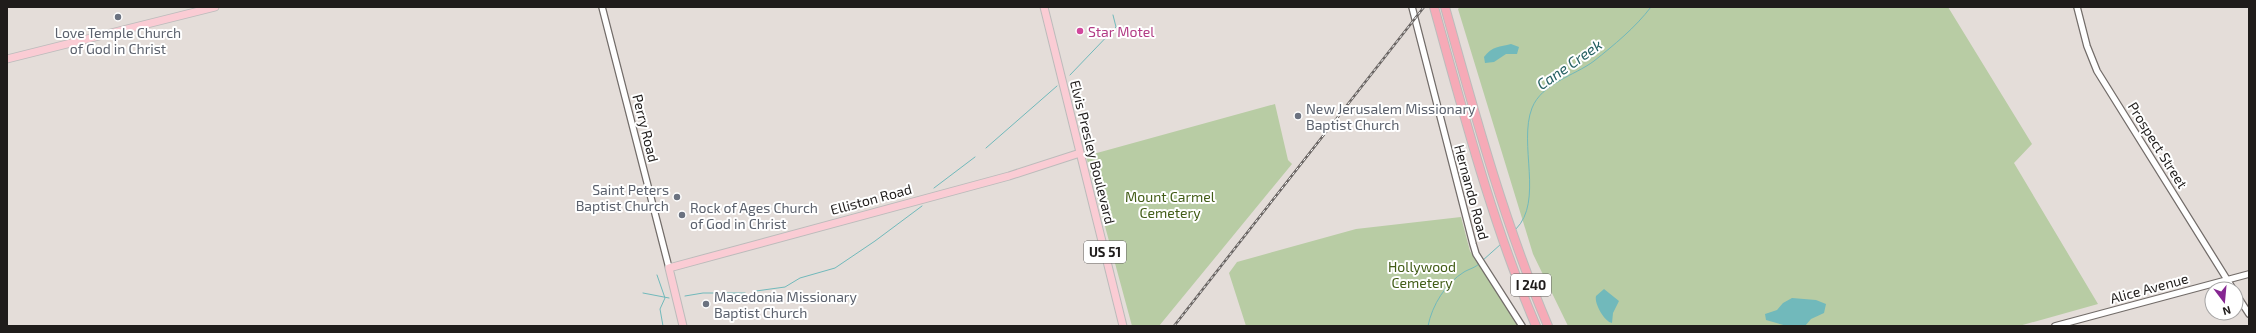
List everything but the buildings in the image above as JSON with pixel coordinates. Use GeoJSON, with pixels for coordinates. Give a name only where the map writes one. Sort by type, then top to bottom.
{"type":"FeatureCollection","features":[{"type":"Feature","properties":{"kind":"highway","name":"I 240"},"geometry":{"type":"LineString","coordinates":[[1434,7],[1481,176],[1498,229],[1536,326]]}},
{"type":"Feature","properties":{"kind":"highway","name":"I 240"},"geometry":{"type":"LineString","coordinates":[[1445,7],[1491,171],[1515,244],[1548,326]]}},
{"type":"Feature","properties":{"kind":"main road"},"geometry":{"type":"LineString","coordinates":[[7,58],[215,7]]}},
{"type":"Feature","properties":{"kind":"main road","name":"Elvis Presley Boulevard"},"geometry":{"type":"LineString","coordinates":[[1044,7],[1123,326]]}},
{"type":"Feature","properties":{"kind":"main road","name":"Elliston Road"},"geometry":{"type":"LineString","coordinates":[[669,268],[1009,176],[1080,153]]}},
{"type":"Feature","properties":{"kind":"main road","name":"Perry Road"},"geometry":{"type":"LineString","coordinates":[[669,268],[683,326]]}},
{"type":"Feature","properties":{"kind":"street","name":"Perry Road"},"geometry":{"type":"LineString","coordinates":[[602,7],[669,268]]}},
{"type":"Feature","properties":{"kind":"street","name":"Hernando Road"},"geometry":{"type":"LineString","coordinates":[[1412,7],[1476,254],[1522,326]]}},
{"type":"Feature","properties":{"kind":"street","name":"Prospect Street"},"geometry":{"type":"LineString","coordinates":[[2077,7],[2086,41],[2097,71],[2226,280]]}},
{"type":"Feature","properties":{"kind":"street","name":"Alice Avenue"},"geometry":{"type":"LineString","coordinates":[[2055,326],[2249,274]]}},
{"type":"Feature","properties":{"kind":"green space"},"geometry":{"type":"Polygon","coordinates":[[[1460,7],[1948,7],[2032,144],[2014,163],[2098,304],[2019,326],[1568,326],[1533,254],[1458,9],[1460,7]]]}},
{"type":"Feature","properties":{"kind":"green space","name":"Mount Carmel Cemetery"},"geometry":{"type":"Polygon","coordinates":[[[1275,104],[1288,160],[1292,164],[1159,326],[1132,326],[1086,156],[1275,104]]]}},
{"type":"Feature","properties":{"kind":"green space","name":"Hollywood Cemetery"},"geometry":{"type":"Polygon","coordinates":[[[1461,217],[1470,251],[1520,326],[1246,326],[1229,273],[1237,262],[1356,229],[1461,217]]]}},
{"type":"Feature","properties":{"kind":"water"},"geometry":{"type":"Polygon","coordinates":[[[1511,44],[1519,47],[1517,54],[1506,54],[1494,62],[1485,63],[1484,57],[1487,53],[1496,48],[1511,44]]]}},
{"type":"Feature","properties":{"kind":"water"},"geometry":{"type":"Polygon","coordinates":[[[1604,289],[1619,301],[1613,313],[1612,323],[1603,316],[1598,308],[1596,296],[1604,289]]]}},
{"type":"Feature","properties":{"kind":"water"},"geometry":{"type":"Polygon","coordinates":[[[1792,298],[1816,300],[1826,304],[1824,313],[1811,319],[1805,326],[1787,326],[1766,320],[1765,314],[1777,310],[1783,303],[1792,298]]]}},
{"type":"Feature","properties":{"kind":"waterway","name":"Cane Creek"},"geometry":{"type":"LineString","coordinates":[[1516,229],[1524,217],[1528,203],[1530,188],[1528,122],[1532,108],[1537,99],[1551,86],[1602,55],[1631,29],[1651,7]]}},
{"type":"Feature","properties":{"kind":"waterway"},"geometry":{"type":"LineString","coordinates":[[1070,75],[1116,27],[1113,15]]}},
{"type":"Feature","properties":{"kind":"waterway"},"geometry":{"type":"LineString","coordinates":[[986,148],[1057,86]]}},
{"type":"Feature","properties":{"kind":"waterway"},"geometry":{"type":"LineString","coordinates":[[934,188],[975,157]]}},
{"type":"Feature","properties":{"kind":"waterway"},"geometry":{"type":"LineString","coordinates":[[756,291],[785,287],[800,278],[835,268],[875,241],[922,206]]}},
{"type":"Feature","properties":{"kind":"waterway","name":"Cane Creek"},"geometry":{"type":"LineString","coordinates":[[1482,261],[1501,244]]}},
{"type":"Feature","properties":{"kind":"waterway","name":"Cane Creek"},"geometry":{"type":"LineString","coordinates":[[1428,326],[1436,303],[1446,288],[1457,277],[1480,263]]}},
{"type":"Feature","properties":{"kind":"waterway"},"geometry":{"type":"LineString","coordinates":[[657,275],[665,298],[660,309],[663,326]]}},
{"type":"Feature","properties":{"kind":"waterway"},"geometry":{"type":"LineString","coordinates":[[643,293],[669,298]]}},
{"type":"Feature","properties":{"kind":"waterway"},"geometry":{"type":"LineString","coordinates":[[685,296],[703,293],[745,293]]}},
{"type":"Feature","properties":{"kind":"railway"},"geometry":{"type":"LineString","coordinates":[[1174,326],[1424,7]]}},
{"type":"Feature","properties":{"kind":"place","name":"Love Temple Church of God in Christ"},"geometry":{"type":"Point","coordinates":[118,17]}},
{"type":"Feature","properties":{"kind":"place","name":"Star Motel"},"geometry":{"type":"Point","coordinates":[1080,31]}},
{"type":"Feature","properties":{"kind":"place","name":"New Jerusalem Missionary Baptist Church"},"geometry":{"type":"Point","coordinates":[1298,116]}},
{"type":"Feature","properties":{"kind":"place","name":"Saint Peters Baptist Church"},"geometry":{"type":"Point","coordinates":[677,197]}},
{"type":"Feature","properties":{"kind":"place","name":"Rock of Ages Church of God in Christ"},"geometry":{"type":"Point","coordinates":[682,215]}},
{"type":"Feature","properties":{"kind":"place","name":"Macedonia Missionary Baptist Church"},"geometry":{"type":"Point","coordinates":[706,304]}}]}
